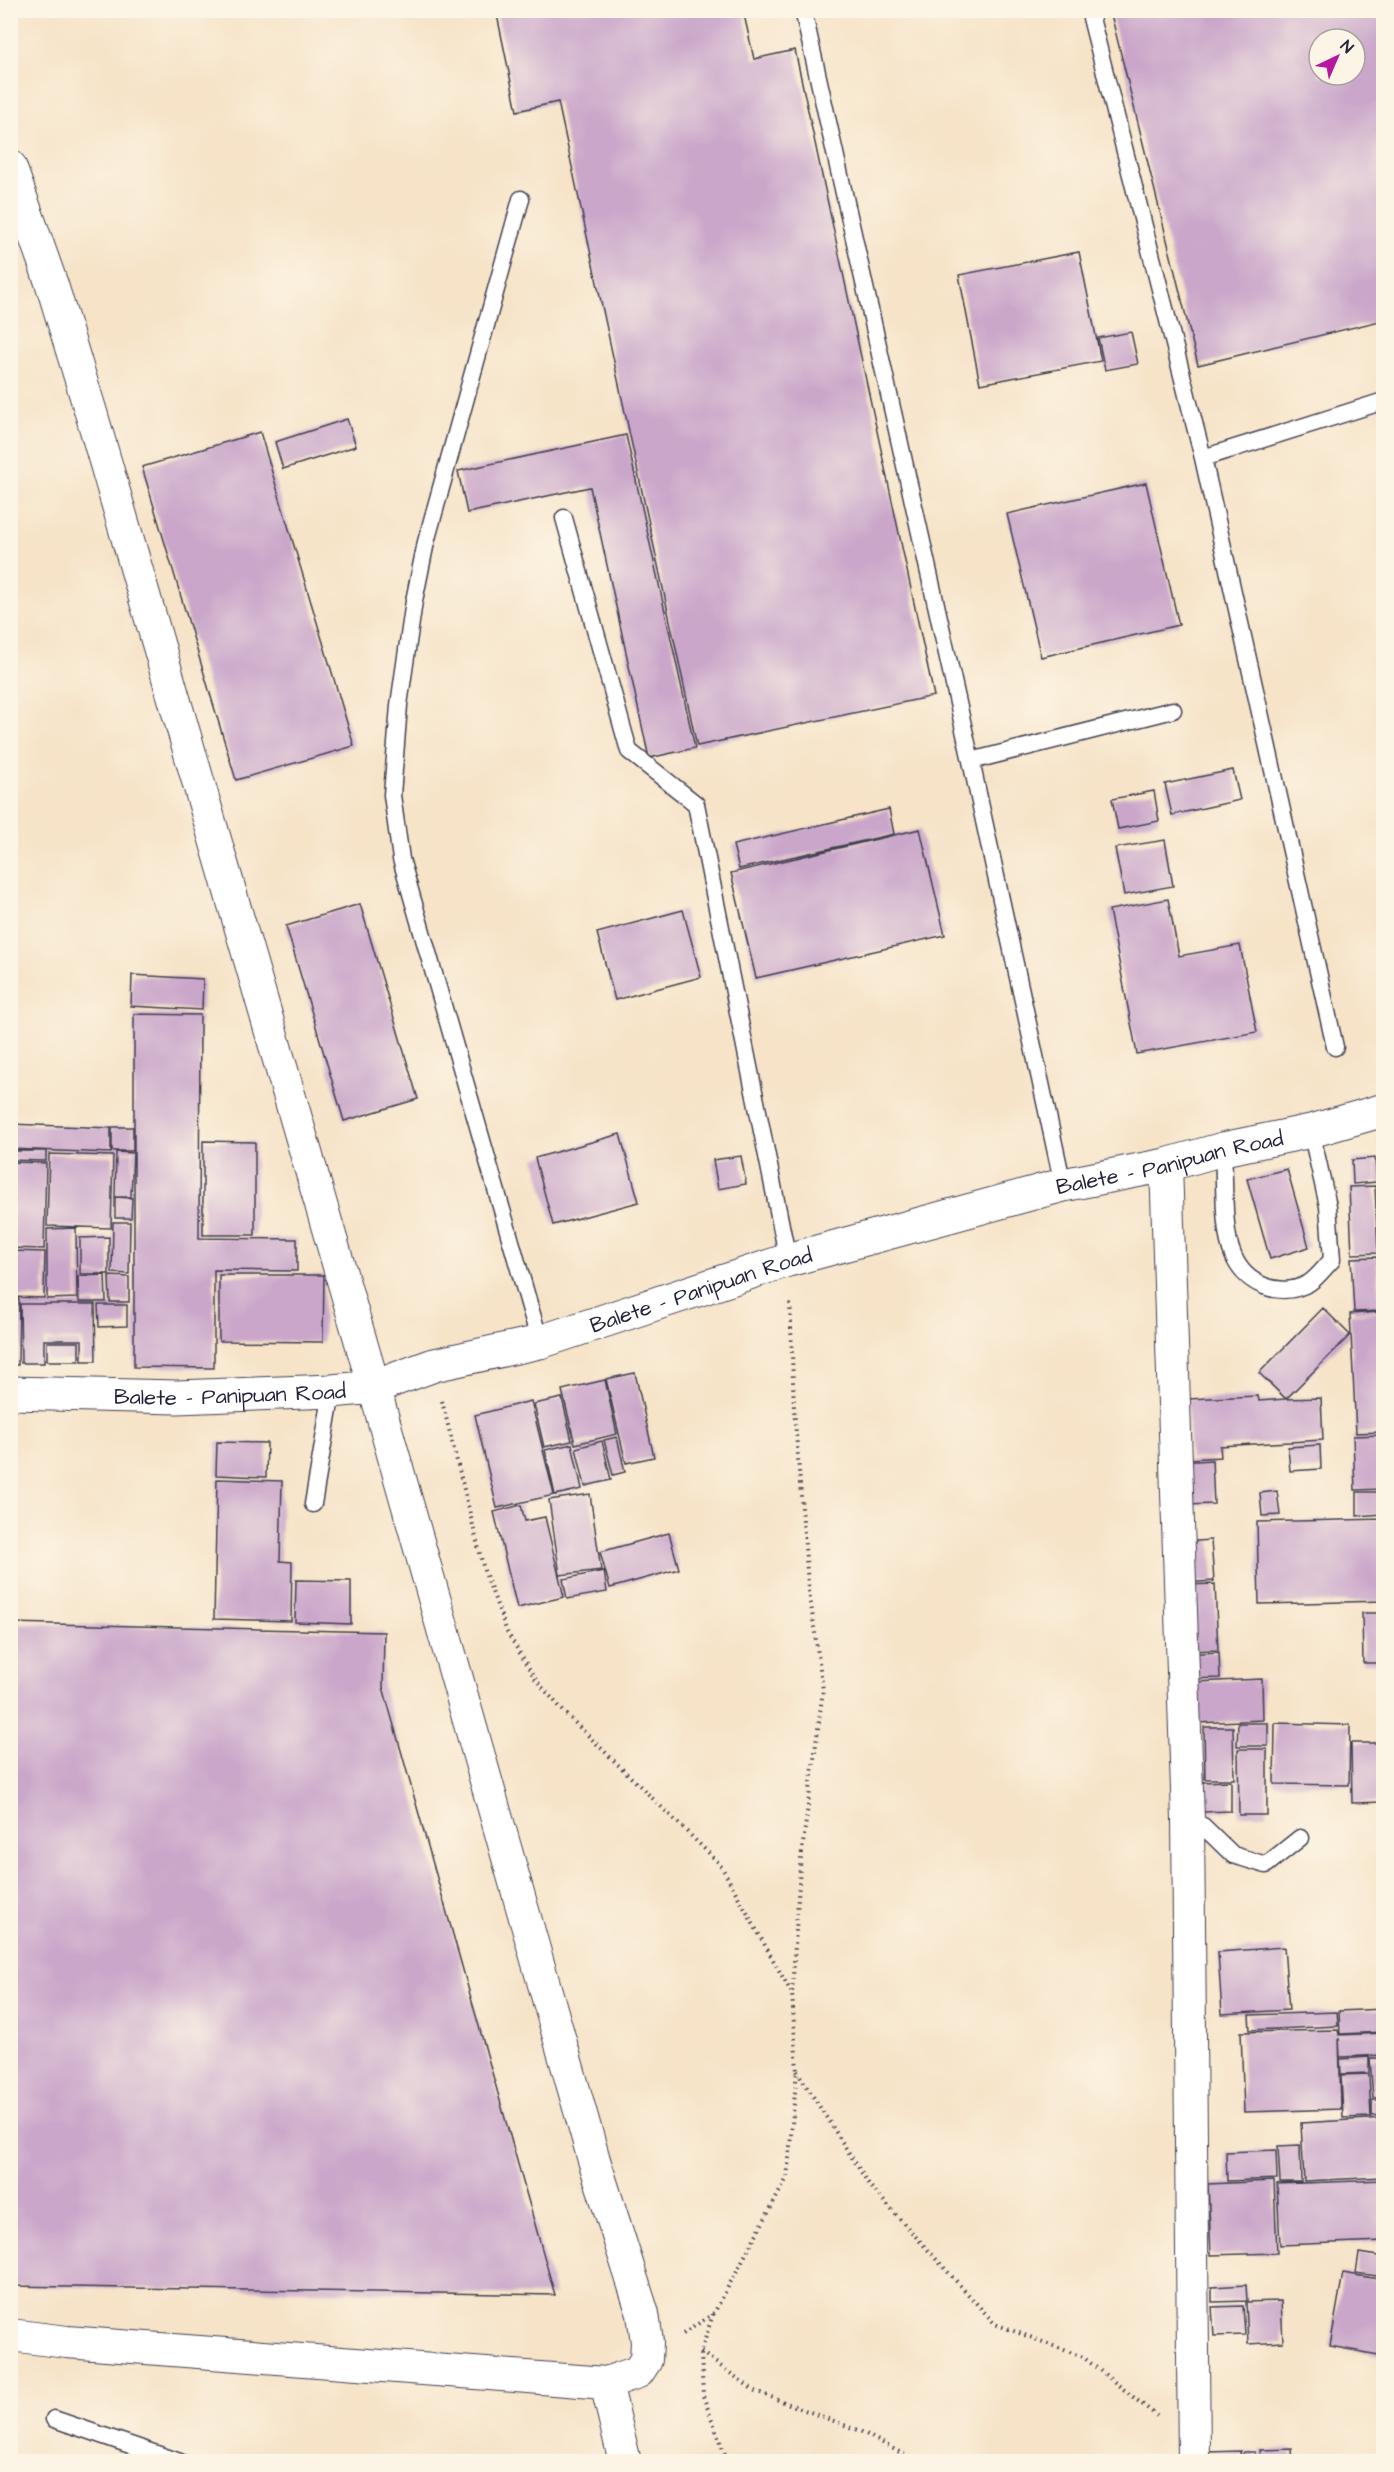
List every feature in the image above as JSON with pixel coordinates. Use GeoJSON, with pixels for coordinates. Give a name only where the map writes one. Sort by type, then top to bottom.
{"type":"FeatureCollection","features":[{"type":"Feature","properties":{"kind":"main road","name":"Balete - Panipuan Road"},"geometry":{"type":"LineString","coordinates":[[10,1393],[177,1397],[332,1391],[374,1387],[434,1365],[540,1341],[788,1260],[1062,1185],[1166,1165],[1223,1149],[1311,1131],[1383,1110]]}},
{"type":"Feature","properties":{"kind":"street"},"geometry":{"type":"LineString","coordinates":[[10,166],[52,285],[92,417],[374,1387],[594,2160],[643,2314],[647,2342],[646,2360],[639,2372],[606,2383],[67,2342],[10,2335]]}},
{"type":"Feature","properties":{"kind":"street"},"geometry":{"type":"LineString","coordinates":[[1166,1165],[1188,1820],[1194,2462]]}},
{"type":"Feature","properties":{"kind":"street"},"geometry":{"type":"LineString","coordinates":[[606,2383],[625,2462]]}},
{"type":"Feature","properties":{"kind":"lane"},"geometry":{"type":"LineString","coordinates":[[803,10],[971,761],[1062,1185]]}},
{"type":"Feature","properties":{"kind":"lane"},"geometry":{"type":"LineString","coordinates":[[1089,10],[1203,458],[1335,1047]]}},
{"type":"Feature","properties":{"kind":"lane"},"geometry":{"type":"LineString","coordinates":[[521,199],[426,542],[414,601],[401,693],[392,795],[401,860],[540,1341]]}},
{"type":"Feature","properties":{"kind":"lane"},"geometry":{"type":"LineString","coordinates":[[1203,458],[1383,401]]}},
{"type":"Feature","properties":{"kind":"lane"},"geometry":{"type":"LineString","coordinates":[[564,518],[629,751],[696,804],[788,1260]]}},
{"type":"Feature","properties":{"kind":"lane"},"geometry":{"type":"LineString","coordinates":[[971,761],[1173,710]]}},
{"type":"Feature","properties":{"kind":"lane"},"geometry":{"type":"LineString","coordinates":[[1223,1149],[1228,1230],[1233,1255],[1245,1275],[1267,1289],[1284,1290],[1309,1282],[1332,1260],[1328,1206],[1311,1131]]}},
{"type":"Feature","properties":{"kind":"lane"},"geometry":{"type":"LineString","coordinates":[[313,1503],[332,1391]]}},
{"type":"Feature","properties":{"kind":"lane"},"geometry":{"type":"LineString","coordinates":[[1188,1820],[1203,1826],[1233,1855],[1266,1865],[1300,1838]]}},
{"type":"Feature","properties":{"kind":"lane"},"geometry":{"type":"LineString","coordinates":[[54,2419],[180,2462]]}},
{"type":"Feature","properties":{"kind":"path"},"geometry":{"type":"LineString","coordinates":[[728,2462],[703,2396],[701,2352],[714,2313],[787,2178],[796,2071],[792,1993],[800,1867],[823,1690],[807,1572],[794,1408],[788,1260]]}},
{"type":"Feature","properties":{"kind":"path"},"geometry":{"type":"LineString","coordinates":[[434,1365],[484,1570],[507,1632],[536,1680],[566,1714],[720,1864],[792,1993]]}},
{"type":"Feature","properties":{"kind":"path"},"geometry":{"type":"LineString","coordinates":[[796,2071],[870,2186],[995,2324],[1083,2357],[1164,2421]]}},
{"type":"Feature","properties":{"kind":"path"},"geometry":{"type":"LineString","coordinates":[[646,2360],[714,2313]]}},
{"type":"Feature","properties":{"kind":"path"},"geometry":{"type":"LineString","coordinates":[[701,2352],[755,2391],[861,2431],[918,2462]]}},
{"type":"Feature","properties":{"kind":"building"},"geometry":{"type":"Polygon","coordinates":[[[496,10],[743,10],[754,59],[795,50],[934,696],[697,746],[558,102],[517,111],[496,10]]]}},
{"type":"Feature","properties":{"kind":"building"},"geometry":{"type":"Polygon","coordinates":[[[1110,10],[1384,10],[1384,320],[1198,365],[1110,10]]]}},
{"type":"Feature","properties":{"kind":"building"},"geometry":{"type":"Polygon","coordinates":[[[1079,252],[1101,361],[980,384],[959,275],[1079,252]]]}},
{"type":"Feature","properties":{"kind":"building"},"geometry":{"type":"Polygon","coordinates":[[[1131,332],[1138,364],[1105,370],[1098,338],[1131,332]]]}},
{"type":"Feature","properties":{"kind":"building"},"geometry":{"type":"Polygon","coordinates":[[[347,419],[356,446],[283,469],[275,442],[347,419]]]}},
{"type":"Feature","properties":{"kind":"building"},"geometry":{"type":"Polygon","coordinates":[[[260,432],[354,746],[236,780],[142,467],[260,432]]]}},
{"type":"Feature","properties":{"kind":"building"},"geometry":{"type":"Polygon","coordinates":[[[626,435],[695,748],[649,758],[590,487],[467,513],[458,471],[626,435]]]}},
{"type":"Feature","properties":{"kind":"building"},"geometry":{"type":"Polygon","coordinates":[[[1146,483],[1179,625],[1041,657],[1007,514],[1146,483]]]}},
{"type":"Feature","properties":{"kind":"building"},"geometry":{"type":"Polygon","coordinates":[[[1233,770],[1240,800],[1172,815],[1165,784],[1233,770]]]}},
{"type":"Feature","properties":{"kind":"building"},"geometry":{"type":"Polygon","coordinates":[[[1154,791],[1159,821],[1118,829],[1112,799],[1154,791]]]}},
{"type":"Feature","properties":{"kind":"building"},"geometry":{"type":"Polygon","coordinates":[[[889,809],[894,834],[739,869],[733,845],[889,809]]]}},
{"type":"Feature","properties":{"kind":"building"},"geometry":{"type":"Polygon","coordinates":[[[920,829],[945,935],[756,978],[731,873],[920,829]]]}},
{"type":"Feature","properties":{"kind":"building"},"geometry":{"type":"Polygon","coordinates":[[[1165,840],[1173,886],[1124,895],[1115,848],[1165,840]]]}},
{"type":"Feature","properties":{"kind":"building"},"geometry":{"type":"Polygon","coordinates":[[[1168,899],[1179,956],[1240,945],[1257,1032],[1137,1054],[1109,910],[1168,899]]]}},
{"type":"Feature","properties":{"kind":"building"},"geometry":{"type":"Polygon","coordinates":[[[360,904],[418,1099],[344,1121],[286,926],[360,904]]]}},
{"type":"Feature","properties":{"kind":"building"},"geometry":{"type":"Polygon","coordinates":[[[683,910],[701,977],[615,1000],[597,933],[683,910]]]}},
{"type":"Feature","properties":{"kind":"building"},"geometry":{"type":"Polygon","coordinates":[[[132,975],[203,979],[202,1010],[131,1006],[132,975]]]}},
{"type":"Feature","properties":{"kind":"building"},"geometry":{"type":"Polygon","coordinates":[[[134,1014],[200,1015],[199,1238],[297,1239],[297,1271],[214,1270],[214,1368],[134,1367],[134,1014]]]}},
{"type":"Feature","properties":{"kind":"building"},"geometry":{"type":"Polygon","coordinates":[[[10,1124],[111,1128],[111,1153],[10,1149],[10,1124]]]}},
{"type":"Feature","properties":{"kind":"building"},"geometry":{"type":"Polygon","coordinates":[[[112,1127],[133,1127],[133,1151],[112,1151],[112,1127]]]}},
{"type":"Feature","properties":{"kind":"building"},"geometry":{"type":"Polygon","coordinates":[[[620,1134],[639,1202],[553,1225],[535,1158],[620,1134]]]}},
{"type":"Feature","properties":{"kind":"building"},"geometry":{"type":"Polygon","coordinates":[[[1384,1140],[1384,1158],[1383,1158],[1378,1141],[1384,1140]]]}},
{"type":"Feature","properties":{"kind":"building"},"geometry":{"type":"Polygon","coordinates":[[[203,1141],[255,1142],[255,1235],[203,1235],[203,1141]]]}},
{"type":"Feature","properties":{"kind":"building"},"geometry":{"type":"Polygon","coordinates":[[[10,1151],[46,1151],[46,1161],[10,1160],[10,1151]]]}},
{"type":"Feature","properties":{"kind":"building"},"geometry":{"type":"Polygon","coordinates":[[[116,1152],[133,1153],[131,1197],[115,1197],[116,1152]]]}},
{"type":"Feature","properties":{"kind":"building"},"geometry":{"type":"Polygon","coordinates":[[[49,1154],[113,1156],[111,1228],[47,1226],[49,1154]]]}},
{"type":"Feature","properties":{"kind":"building"},"geometry":{"type":"Polygon","coordinates":[[[741,1156],[746,1184],[718,1189],[713,1160],[741,1156]]]}},
{"type":"Feature","properties":{"kind":"building"},"geometry":{"type":"Polygon","coordinates":[[[1375,1158],[1377,1182],[1353,1184],[1352,1160],[1375,1158]]]}},
{"type":"Feature","properties":{"kind":"building"},"geometry":{"type":"Polygon","coordinates":[[[10,1162],[46,1163],[44,1249],[10,1248],[10,1162]]]}},
{"type":"Feature","properties":{"kind":"building"},"geometry":{"type":"Polygon","coordinates":[[[1377,1162],[1384,1162],[1384,1184],[1378,1184],[1377,1162]]]}},
{"type":"Feature","properties":{"kind":"building"},"geometry":{"type":"Polygon","coordinates":[[[1287,1169],[1309,1247],[1270,1259],[1247,1179],[1287,1169]]]}},
{"type":"Feature","properties":{"kind":"building"},"geometry":{"type":"Polygon","coordinates":[[[1375,1186],[1378,1253],[1352,1254],[1349,1187],[1375,1186]]]}},
{"type":"Feature","properties":{"kind":"building"},"geometry":{"type":"Polygon","coordinates":[[[115,1197],[132,1198],[131,1218],[115,1218],[115,1197]]]}},
{"type":"Feature","properties":{"kind":"building"},"geometry":{"type":"Polygon","coordinates":[[[113,1222],[130,1222],[129,1274],[112,1273],[113,1222]]]}},
{"type":"Feature","properties":{"kind":"building"},"geometry":{"type":"Polygon","coordinates":[[[76,1228],[77,1298],[47,1299],[47,1229],[76,1228]]]}},
{"type":"Feature","properties":{"kind":"building"},"geometry":{"type":"Polygon","coordinates":[[[1379,1235],[1384,1235],[1384,1288],[1382,1288],[1379,1235]]]}},
{"type":"Feature","properties":{"kind":"building"},"geometry":{"type":"Polygon","coordinates":[[[109,1237],[109,1274],[80,1274],[80,1238],[109,1237]]]}},
{"type":"Feature","properties":{"kind":"building"},"geometry":{"type":"Polygon","coordinates":[[[10,1251],[45,1252],[44,1298],[10,1297],[10,1251]]]}},
{"type":"Feature","properties":{"kind":"building"},"geometry":{"type":"Polygon","coordinates":[[[1377,1257],[1380,1311],[1354,1312],[1351,1258],[1377,1257]]]}},
{"type":"Feature","properties":{"kind":"building"},"geometry":{"type":"Polygon","coordinates":[[[105,1275],[106,1302],[79,1302],[78,1276],[105,1275]]]}},
{"type":"Feature","properties":{"kind":"building"},"geometry":{"type":"Polygon","coordinates":[[[219,1275],[324,1275],[323,1342],[219,1341],[219,1275]]]}},
{"type":"Feature","properties":{"kind":"building"},"geometry":{"type":"Polygon","coordinates":[[[109,1276],[129,1277],[129,1302],[110,1302],[109,1276]]]}},
{"type":"Feature","properties":{"kind":"building"},"geometry":{"type":"Polygon","coordinates":[[[10,1298],[19,1299],[18,1365],[10,1365],[10,1298]]]}},
{"type":"Feature","properties":{"kind":"building"},"geometry":{"type":"Polygon","coordinates":[[[20,1304],[95,1304],[96,1361],[82,1361],[82,1340],[44,1340],[44,1363],[21,1363],[20,1304]]]}},
{"type":"Feature","properties":{"kind":"building"},"geometry":{"type":"Polygon","coordinates":[[[98,1305],[127,1305],[127,1326],[99,1327],[98,1305]]]}},
{"type":"Feature","properties":{"kind":"building"},"geometry":{"type":"Polygon","coordinates":[[[1323,1308],[1350,1335],[1286,1399],[1259,1373],[1323,1308]]]}},
{"type":"Feature","properties":{"kind":"building"},"geometry":{"type":"Polygon","coordinates":[[[1380,1312],[1384,1432],[1356,1433],[1350,1314],[1380,1312]]]}},
{"type":"Feature","properties":{"kind":"building"},"geometry":{"type":"Polygon","coordinates":[[[47,1342],[79,1342],[79,1361],[47,1361],[47,1342]]]}},
{"type":"Feature","properties":{"kind":"building"},"geometry":{"type":"Polygon","coordinates":[[[635,1373],[654,1457],[626,1463],[606,1379],[635,1373]]]}},
{"type":"Feature","properties":{"kind":"building"},"geometry":{"type":"Polygon","coordinates":[[[605,1380],[617,1434],[575,1444],[562,1390],[605,1380]]]}},
{"type":"Feature","properties":{"kind":"building"},"geometry":{"type":"Polygon","coordinates":[[[1258,1396],[1259,1401],[1321,1398],[1323,1440],[1220,1446],[1221,1457],[1190,1459],[1187,1399],[1258,1396]]]}},
{"type":"Feature","properties":{"kind":"building"},"geometry":{"type":"Polygon","coordinates":[[[562,1398],[572,1441],[544,1447],[534,1404],[562,1398]]]}},
{"type":"Feature","properties":{"kind":"building"},"geometry":{"type":"Polygon","coordinates":[[[531,1401],[554,1495],[497,1508],[475,1415],[531,1401]]]}},
{"type":"Feature","properties":{"kind":"building"},"geometry":{"type":"Polygon","coordinates":[[[1384,1435],[1384,1489],[1355,1490],[1353,1436],[1384,1435]]]}},
{"type":"Feature","properties":{"kind":"building"},"geometry":{"type":"Polygon","coordinates":[[[617,1437],[625,1472],[613,1475],[604,1440],[617,1437]]]}},
{"type":"Feature","properties":{"kind":"building"},"geometry":{"type":"Polygon","coordinates":[[[602,1441],[611,1480],[585,1486],[576,1448],[602,1441]]]}},
{"type":"Feature","properties":{"kind":"building"},"geometry":{"type":"Polygon","coordinates":[[[217,1442],[267,1443],[266,1477],[216,1475],[217,1442]]]}},
{"type":"Feature","properties":{"kind":"building"},"geometry":{"type":"Polygon","coordinates":[[[572,1444],[582,1489],[555,1495],[545,1450],[572,1444]]]}},
{"type":"Feature","properties":{"kind":"building"},"geometry":{"type":"Polygon","coordinates":[[[1320,1445],[1321,1469],[1290,1471],[1288,1447],[1320,1445]]]}},
{"type":"Feature","properties":{"kind":"building"},"geometry":{"type":"Polygon","coordinates":[[[1212,1460],[1214,1504],[1184,1505],[1182,1462],[1212,1460]]]}},
{"type":"Feature","properties":{"kind":"building"},"geometry":{"type":"Polygon","coordinates":[[[217,1479],[282,1481],[280,1561],[292,1562],[291,1621],[214,1619],[217,1479]]]}},
{"type":"Feature","properties":{"kind":"building"},"geometry":{"type":"Polygon","coordinates":[[[1277,1491],[1280,1515],[1262,1516],[1260,1493],[1277,1491]]]}},
{"type":"Feature","properties":{"kind":"building"},"geometry":{"type":"Polygon","coordinates":[[[1357,1492],[1384,1492],[1384,1514],[1357,1516],[1357,1492]]]}},
{"type":"Feature","properties":{"kind":"building"},"geometry":{"type":"Polygon","coordinates":[[[590,1494],[601,1570],[560,1575],[549,1500],[590,1494]]]}},
{"type":"Feature","properties":{"kind":"building"},"geometry":{"type":"Polygon","coordinates":[[[521,1505],[525,1521],[545,1517],[564,1597],[517,1608],[494,1512],[521,1505]]]}},
{"type":"Feature","properties":{"kind":"building"},"geometry":{"type":"Polygon","coordinates":[[[1384,1519],[1384,1601],[1259,1604],[1257,1522],[1384,1519]]]}},
{"type":"Feature","properties":{"kind":"building"},"geometry":{"type":"Polygon","coordinates":[[[669,1533],[679,1569],[610,1588],[600,1552],[669,1533]]]}},
{"type":"Feature","properties":{"kind":"building"},"geometry":{"type":"Polygon","coordinates":[[[1211,1540],[1214,1581],[1184,1583],[1182,1542],[1211,1540]]]}},
{"type":"Feature","properties":{"kind":"building"},"geometry":{"type":"Polygon","coordinates":[[[604,1571],[607,1592],[567,1599],[563,1579],[604,1571]]]}},
{"type":"Feature","properties":{"kind":"building"},"geometry":{"type":"Polygon","coordinates":[[[296,1580],[351,1581],[351,1624],[295,1622],[296,1580]]]}},
{"type":"Feature","properties":{"kind":"building"},"geometry":{"type":"Polygon","coordinates":[[[1215,1584],[1218,1650],[1187,1651],[1184,1585],[1215,1584]]]}},
{"type":"Feature","properties":{"kind":"building"},"geometry":{"type":"Polygon","coordinates":[[[1362,1613],[1384,1613],[1384,1663],[1363,1663],[1362,1613]]]}},
{"type":"Feature","properties":{"kind":"building"},"geometry":{"type":"Polygon","coordinates":[[[10,1623],[384,1632],[383,1687],[555,2295],[10,2286],[10,1623]]]}},
{"type":"Feature","properties":{"kind":"building"},"geometry":{"type":"Polygon","coordinates":[[[1219,1652],[1220,1678],[1188,1679],[1187,1654],[1219,1652]]]}},
{"type":"Feature","properties":{"kind":"building"},"geometry":{"type":"Polygon","coordinates":[[[1262,1679],[1263,1720],[1197,1723],[1195,1682],[1262,1679]]]}},
{"type":"Feature","properties":{"kind":"building"},"geometry":{"type":"Polygon","coordinates":[[[1238,1723],[1268,1723],[1268,1746],[1237,1746],[1238,1723]]]}},
{"type":"Feature","properties":{"kind":"building"},"geometry":{"type":"Polygon","coordinates":[[[1275,1723],[1350,1725],[1349,1785],[1274,1784],[1275,1723]]]}},
{"type":"Feature","properties":{"kind":"building"},"geometry":{"type":"Polygon","coordinates":[[[1204,1727],[1233,1727],[1234,1779],[1205,1779],[1204,1727]]]}},
{"type":"Feature","properties":{"kind":"building"},"geometry":{"type":"Polygon","coordinates":[[[1351,1743],[1384,1743],[1384,1802],[1352,1803],[1351,1743]]]}},
{"type":"Feature","properties":{"kind":"building"},"geometry":{"type":"Polygon","coordinates":[[[1238,1749],[1267,1749],[1267,1815],[1239,1815],[1238,1749]]]}},
{"type":"Feature","properties":{"kind":"building"},"geometry":{"type":"Polygon","coordinates":[[[1231,1781],[1231,1811],[1202,1812],[1201,1782],[1231,1781]]]}},
{"type":"Feature","properties":{"kind":"building"},"geometry":{"type":"Polygon","coordinates":[[[1284,1947],[1289,2010],[1222,2014],[1218,1952],[1284,1947]]]}},
{"type":"Feature","properties":{"kind":"building"},"geometry":{"type":"Polygon","coordinates":[[[1384,2009],[1384,2032],[1340,2034],[1339,2011],[1384,2009]]]}},
{"type":"Feature","properties":{"kind":"building"},"geometry":{"type":"Polygon","coordinates":[[[1337,2012],[1338,2026],[1250,2030],[1249,2015],[1337,2012]]]}},
{"type":"Feature","properties":{"kind":"building"},"geometry":{"type":"Polygon","coordinates":[[[1338,2030],[1339,2035],[1384,2033],[1384,2055],[1340,2057],[1339,2038],[1341,2109],[1244,2112],[1241,2032],[1338,2030]]]}},
{"type":"Feature","properties":{"kind":"building"},"geometry":{"type":"Polygon","coordinates":[[[1369,2057],[1369,2073],[1341,2074],[1340,2059],[1369,2057]]]}},
{"type":"Feature","properties":{"kind":"building"},"geometry":{"type":"Polygon","coordinates":[[[1370,2058],[1384,2058],[1384,2097],[1373,2098],[1370,2058]]]}},
{"type":"Feature","properties":{"kind":"building"},"geometry":{"type":"Polygon","coordinates":[[[1369,2074],[1371,2117],[1343,2118],[1341,2075],[1369,2074]]]}},
{"type":"Feature","properties":{"kind":"building"},"geometry":{"type":"Polygon","coordinates":[[[1372,2100],[1384,2100],[1384,2115],[1372,2116],[1372,2100]]]}},
{"type":"Feature","properties":{"kind":"building"},"geometry":{"type":"Polygon","coordinates":[[[1384,2118],[1384,2177],[1304,2181],[1301,2123],[1384,2118]]]}},
{"type":"Feature","properties":{"kind":"building"},"geometry":{"type":"Polygon","coordinates":[[[1300,2145],[1301,2182],[1280,2182],[1278,2146],[1300,2145]]]}},
{"type":"Feature","properties":{"kind":"building"},"geometry":{"type":"Polygon","coordinates":[[[1276,2150],[1277,2179],[1227,2181],[1226,2152],[1276,2150]]]}},
{"type":"Feature","properties":{"kind":"building"},"geometry":{"type":"Polygon","coordinates":[[[1384,2180],[1384,2241],[1280,2245],[1277,2184],[1384,2180]]]}},
{"type":"Feature","properties":{"kind":"building"},"geometry":{"type":"Polygon","coordinates":[[[1274,2181],[1277,2253],[1211,2255],[1208,2184],[1274,2181]]]}},
{"type":"Feature","properties":{"kind":"building"},"geometry":{"type":"Polygon","coordinates":[[[1359,2253],[1384,2257],[1384,2277],[1356,2273],[1359,2253]]]}},
{"type":"Feature","properties":{"kind":"building"},"geometry":{"type":"Polygon","coordinates":[[[1343,2273],[1384,2280],[1384,2356],[1330,2346],[1343,2273]]]}},
{"type":"Feature","properties":{"kind":"building"},"geometry":{"type":"Polygon","coordinates":[[[1246,2285],[1247,2301],[1212,2302],[1212,2287],[1246,2285]]]}},
{"type":"Feature","properties":{"kind":"building"},"geometry":{"type":"Polygon","coordinates":[[[1281,2301],[1283,2342],[1248,2344],[1246,2302],[1281,2301]]]}},
{"type":"Feature","properties":{"kind":"building"},"geometry":{"type":"Polygon","coordinates":[[[1243,2306],[1245,2335],[1214,2336],[1212,2307],[1243,2306]]]}},
{"type":"Feature","properties":{"kind":"building"},"geometry":{"type":"Polygon","coordinates":[[[10,2367],[15,2367],[13,2395],[10,2395],[10,2367]]]}},
{"type":"Feature","properties":{"kind":"building"},"geometry":{"type":"Polygon","coordinates":[[[1292,2449],[1293,2462],[1261,2462],[1260,2450],[1292,2449]]]}},
{"type":"Feature","properties":{"kind":"building"},"geometry":{"type":"Polygon","coordinates":[[[1240,2451],[1241,2462],[1210,2462],[1209,2452],[1240,2451]]]}},
{"type":"Feature","properties":{"kind":"building"},"geometry":{"type":"Polygon","coordinates":[[[1243,2452],[1255,2452],[1256,2462],[1243,2462],[1243,2452]]]}}]}
